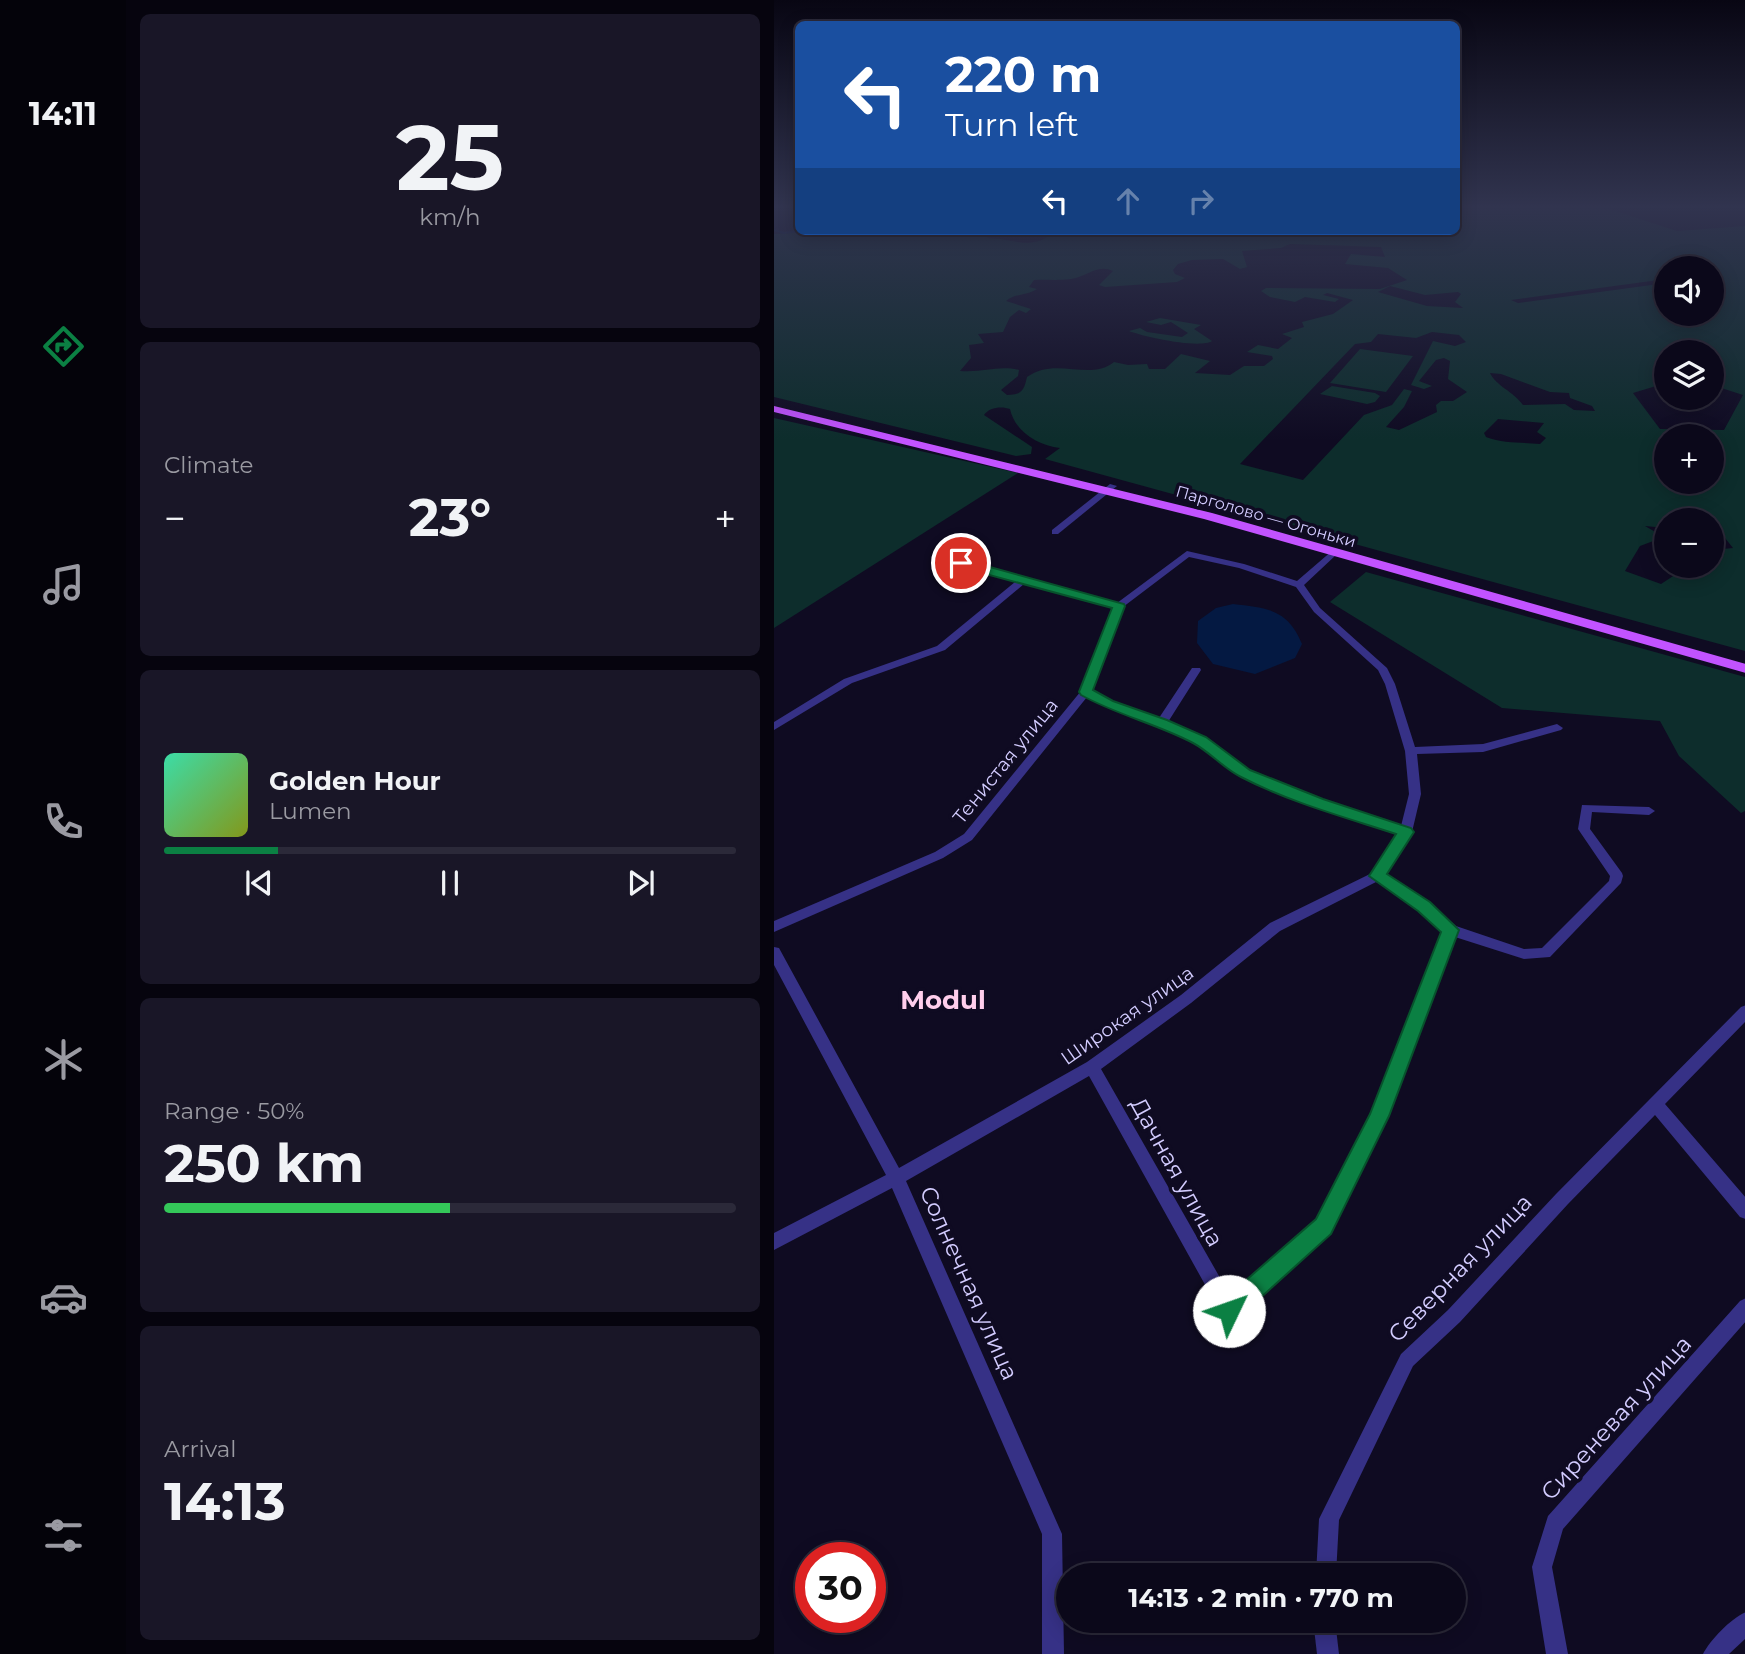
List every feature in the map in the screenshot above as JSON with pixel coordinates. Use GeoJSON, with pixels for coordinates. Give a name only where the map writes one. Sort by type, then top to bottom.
{"type":"FeatureCollection","features":[{"type":"Feature","properties":{"kind":"main road","name":"Парголово — Огоньки"},"geometry":{"type":"LineString","coordinates":[[774,407],[1110,488],[1745,667]]}},
{"type":"Feature","properties":{"kind":"main road","name":"Парголово — Огоньки"},"geometry":{"type":"LineString","coordinates":[[1110,488],[1745,667]]}},
{"type":"Feature","properties":{"kind":"street"},"geometry":{"type":"LineString","coordinates":[[1055,532],[1110,488]]}},
{"type":"Feature","properties":{"kind":"street"},"geometry":{"type":"LineString","coordinates":[[1299,585],[1333,553]]}},
{"type":"Feature","properties":{"kind":"street"},"geometry":{"type":"LineString","coordinates":[[961,563],[1119,606],[1187,554],[1241,566],[1299,585],[1317,610],[1382,668],[1390,684],[1411,751],[1415,794],[1406,832],[1377,876],[1424,906],[1451,930],[1524,954],[1545,953],[1585,916],[1615,883],[1617,876],[1584,829],[1585,808],[1649,811]]}},
{"type":"Feature","properties":{"kind":"street"},"geometry":{"type":"LineString","coordinates":[[774,727],[848,681],[941,648],[1022,581]]}},
{"type":"Feature","properties":{"kind":"street","name":"Тенистая улица"},"geometry":{"type":"LineString","coordinates":[[774,927],[939,855],[968,837],[1086,692],[1119,606]]}},
{"type":"Feature","properties":{"kind":"street"},"geometry":{"type":"LineString","coordinates":[[1162,723],[1196,670]]}},
{"type":"Feature","properties":{"kind":"street"},"geometry":{"type":"LineString","coordinates":[[1086,692],[1108,705],[1162,723],[1201,741],[1245,773],[1318,802],[1406,832]]}},
{"type":"Feature","properties":{"kind":"street"},"geometry":{"type":"LineString","coordinates":[[1411,751],[1483,748],[1557,728]]}},
{"type":"Feature","properties":{"kind":"street","name":"Широкая улица"},"geometry":{"type":"LineString","coordinates":[[774,1242],[896,1178],[1092,1067],[1186,999],[1275,927],[1377,876]]}},
{"type":"Feature","properties":{"kind":"street","name":"Дачная улица"},"geometry":{"type":"LineString","coordinates":[[1092,1067],[1229,1311],[1324,1226],[1379,1116],[1451,930]]}},
{"type":"Feature","properties":{"kind":"street","name":"Солнечная улица"},"geometry":{"type":"LineString","coordinates":[[774,952],[896,1178],[1052,1534],[1053,1654]]}},
{"type":"Feature","properties":{"kind":"street","name":"Северная улица"},"geometry":{"type":"LineString","coordinates":[[1327,1563],[1329,1519],[1407,1360],[1454,1316],[1562,1199],[1745,1011]]}},
{"type":"Feature","properties":{"kind":"street"},"geometry":{"type":"LineString","coordinates":[[1656,1105],[1745,1211]]}},
{"type":"Feature","properties":{"kind":"street","name":"Сиреневая улица"},"geometry":{"type":"LineString","coordinates":[[1557,1654],[1542,1567],[1555,1523],[1745,1307]]}},
{"type":"Feature","properties":{"kind":"street"},"geometry":{"type":"LineString","coordinates":[[1714,1654],[1745,1622]]}},
{"type":"Feature","properties":{"kind":"street"},"geometry":{"type":"LineString","coordinates":[[1326,1633],[1328,1654]]}},
{"type":"Feature","properties":{"kind":"green space"},"geometry":{"type":"Polygon","coordinates":[[[774,285],[1030,285],[1029,287],[1037,289],[1006,301],[1031,309],[1026,313],[1019,310],[1010,317],[1003,332],[978,334],[984,343],[969,345],[971,358],[960,371],[1004,368],[1019,370],[1018,376],[1001,390],[1007,395],[1021,391],[1027,377],[1038,371],[1061,368],[1094,370],[1114,362],[1128,365],[1147,364],[1149,369],[1165,369],[1181,354],[1210,361],[1195,373],[1230,375],[1244,366],[1264,366],[1273,359],[1272,356],[1247,352],[1258,345],[1278,349],[1292,338],[1282,334],[1304,327],[1302,322],[1333,314],[1353,300],[1327,293],[1323,295],[1339,299],[1335,302],[1305,297],[1295,302],[1270,297],[1261,291],[1266,288],[1380,289],[1391,285],[1620,285],[1511,300],[1518,303],[1654,285],[1654,326],[1724,326],[1724,285],[1745,285],[1745,651],[1045,459],[1060,448],[1044,444],[1022,431],[1010,409],[1000,407],[986,412],[984,415],[1032,447],[1031,454],[1016,456],[774,397],[774,285]],[[1390,286],[1378,292],[1427,306],[1463,308],[1455,302],[1461,294],[1458,292],[1425,295],[1390,286]],[[1432,332],[1416,338],[1378,334],[1371,342],[1355,344],[1240,464],[1303,480],[1364,415],[1392,405],[1404,389],[1412,391],[1404,407],[1386,427],[1399,430],[1437,412],[1436,405],[1441,401],[1453,401],[1467,392],[1448,379],[1450,361],[1444,358],[1436,360],[1419,381],[1432,386],[1424,389],[1411,385],[1433,341],[1455,346],[1466,342],[1459,335],[1432,332]],[[1490,373],[1496,382],[1523,405],[1565,404],[1574,410],[1595,411],[1592,406],[1570,398],[1569,393],[1550,392],[1501,374],[1490,373]],[[1498,419],[1484,433],[1486,437],[1506,442],[1540,444],[1546,438],[1537,432],[1544,423],[1498,419]]]}},
{"type":"Feature","properties":{"kind":"green space"},"geometry":{"type":"Polygon","coordinates":[[[1160,318],[1201,325],[1194,329],[1212,341],[1184,343],[1129,331],[1140,328],[1147,332],[1182,337],[1188,333],[1171,322],[1161,325],[1146,322],[1160,318]]]}},
{"type":"Feature","properties":{"kind":"green space"},"geometry":{"type":"Polygon","coordinates":[[[1360,349],[1413,356],[1386,392],[1330,383],[1360,349]]]}},
{"type":"Feature","properties":{"kind":"green space"},"geometry":{"type":"Polygon","coordinates":[[[1332,386],[1380,396],[1375,402],[1367,404],[1320,394],[1332,386]]]}},
{"type":"Feature","properties":{"kind":"green space"},"geometry":{"type":"Polygon","coordinates":[[[774,418],[1018,473],[774,628],[774,418]]]}},
{"type":"Feature","properties":{"kind":"green space"},"geometry":{"type":"Polygon","coordinates":[[[1366,572],[1745,677],[1745,811],[1741,813],[1679,756],[1660,721],[1502,708],[1330,602],[1366,572]]]}},
{"type":"Feature","properties":{"kind":"water"},"geometry":{"type":"Polygon","coordinates":[[[1233,604],[1266,609],[1283,617],[1302,644],[1295,658],[1255,674],[1213,664],[1197,643],[1198,621],[1216,608],[1233,604]]]}},
{"type":"Feature","properties":{"kind":"district","name":"Modul"},"geometry":{"type":"Point","coordinates":[943,1000]}},
{"type":"Feature","properties":{"kind":"route"},"geometry":{"type":"LineString","coordinates":[[961,563],[1119,606],[1086,692],[1108,705],[1162,723],[1201,741],[1245,773],[1318,802],[1406,832],[1377,876],[1424,906],[1451,930],[1379,1116],[1324,1226],[1229,1311]]}}]}
